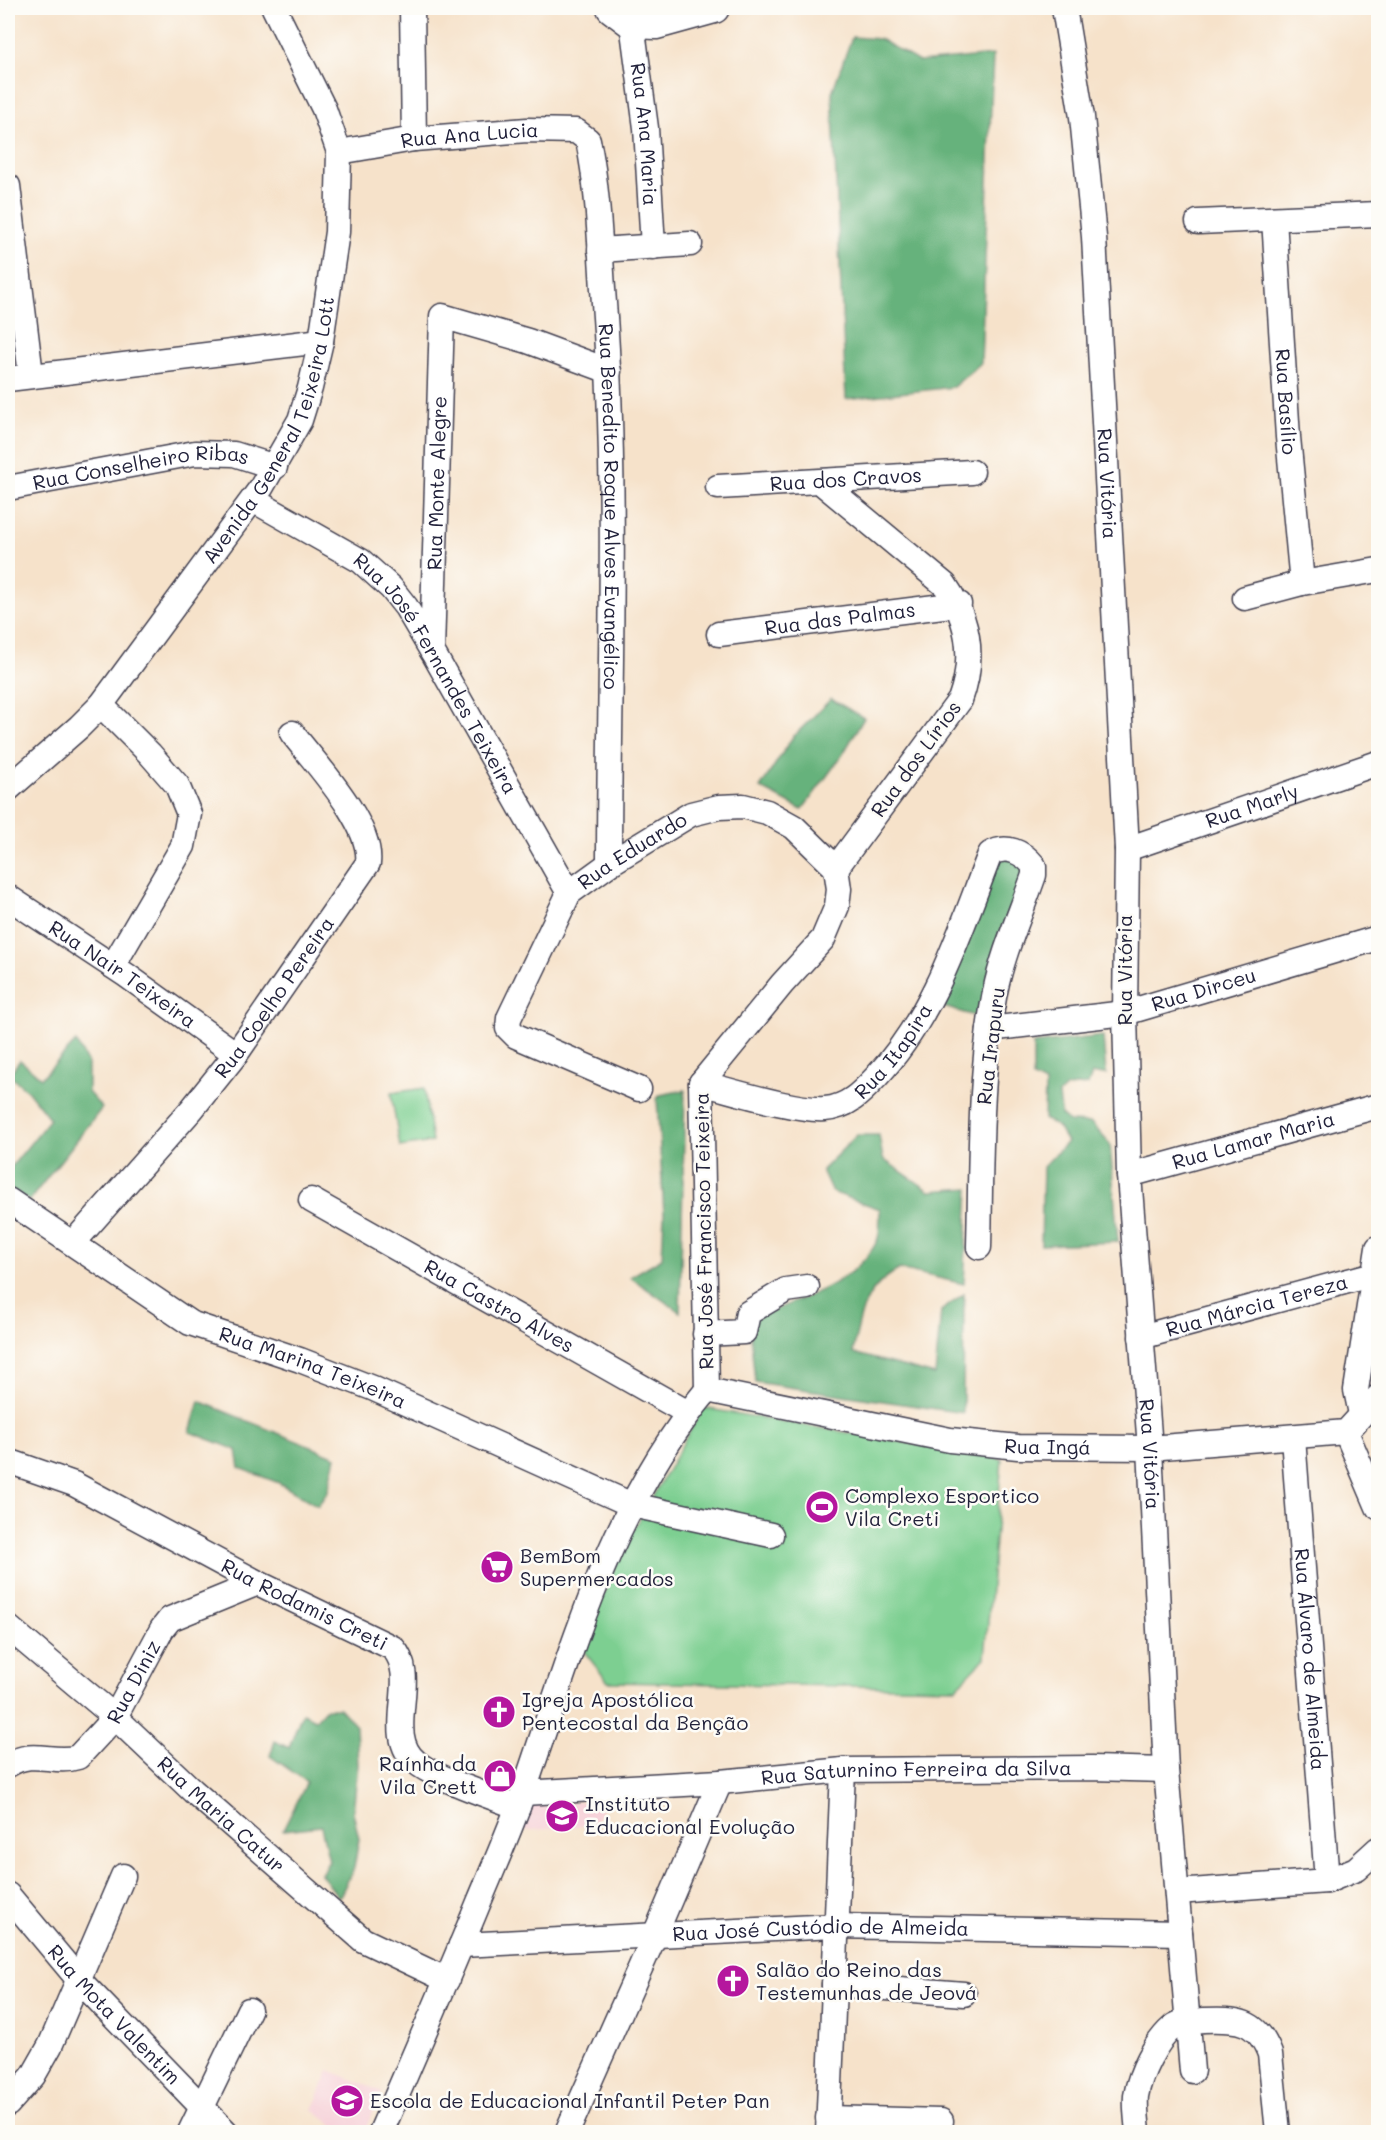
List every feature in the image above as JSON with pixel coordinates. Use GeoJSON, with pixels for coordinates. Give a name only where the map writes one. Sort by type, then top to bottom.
{"type":"FeatureCollection","features":[{"type":"Feature","properties":{"kind":"main road"},"geometry":{"type":"LineString","coordinates":[[622,15],[656,24],[714,8]]}},
{"type":"Feature","properties":{"kind":"street","name":"Avenida General Teixeira Lott"},"geometry":{"type":"LineString","coordinates":[[9,784],[101,705],[253,500],[300,420],[321,341],[338,221],[339,152],[324,110],[274,8]]}},
{"type":"Feature","properties":{"kind":"street"},"geometry":{"type":"LineString","coordinates":[[412,8],[414,140]]}},
{"type":"Feature","properties":{"kind":"street","name":"Rua Vitória"},"geometry":{"type":"LineString","coordinates":[[1064,8],[1082,117],[1094,237],[1126,849],[1125,1013],[1129,1175],[1149,1448],[1166,1770],[1192,2071]]}},
{"type":"Feature","properties":{"kind":"street","name":"Rua Ana Maria"},"geometry":{"type":"LineString","coordinates":[[622,15],[646,128],[652,247]]}},
{"type":"Feature","properties":{"kind":"street","name":"Rua Ana Lucia"},"geometry":{"type":"LineString","coordinates":[[339,152],[414,140],[527,130],[576,131],[583,134],[590,149]]}},
{"type":"Feature","properties":{"kind":"street","name":"Rua Benedito Roque Alves Evangélico"},"geometry":{"type":"LineString","coordinates":[[590,149],[609,371],[612,565],[609,864]]}},
{"type":"Feature","properties":{"kind":"street"},"geometry":{"type":"LineString","coordinates":[[8,186],[9,222],[31,375]]}},
{"type":"Feature","properties":{"kind":"street"},"geometry":{"type":"LineString","coordinates":[[1198,222],[1378,214]]}},
{"type":"Feature","properties":{"kind":"street","name":"Rua Basílio"},"geometry":{"type":"LineString","coordinates":[[1274,219],[1288,436],[1302,583]]}},
{"type":"Feature","properties":{"kind":"street"},"geometry":{"type":"LineString","coordinates":[[600,250],[690,244]]}},
{"type":"Feature","properties":{"kind":"street","name":"Rua Monte Alegre"},"geometry":{"type":"LineString","coordinates":[[432,651],[442,315],[528,341],[609,371]]}},
{"type":"Feature","properties":{"kind":"street"},"geometry":{"type":"LineString","coordinates":[[8,379],[321,341]]}},
{"type":"Feature","properties":{"kind":"street","name":"Rua Conselheiro Ribas"},"geometry":{"type":"LineString","coordinates":[[8,488],[195,453],[234,454],[274,467]]}},
{"type":"Feature","properties":{"kind":"street","name":"Rua dos Cravos"},"geometry":{"type":"LineString","coordinates":[[718,487],[822,483],[972,472]]}},
{"type":"Feature","properties":{"kind":"street"},"geometry":{"type":"LineString","coordinates":[[822,483],[945,585],[959,604]]}},
{"type":"Feature","properties":{"kind":"street","name":"Rua José Fernandes Teixeira"},"geometry":{"type":"LineString","coordinates":[[253,500],[361,561],[377,574],[406,607],[569,893]]}},
{"type":"Feature","properties":{"kind":"street"},"geometry":{"type":"LineString","coordinates":[[1245,598],[1302,583],[1378,570]]}},
{"type":"Feature","properties":{"kind":"street","name":"Rua das Palmas"},"geometry":{"type":"LineString","coordinates":[[719,634],[959,604]]}},
{"type":"Feature","properties":{"kind":"street","name":"Rua dos Lírios"},"geometry":{"type":"LineString","coordinates":[[836,868],[960,700],[968,677],[970,654],[959,604]]}},
{"type":"Feature","properties":{"kind":"street"},"geometry":{"type":"LineString","coordinates":[[101,705],[177,785],[189,814],[183,846],[113,966]]}},
{"type":"Feature","properties":{"kind":"street","name":"Rua Coelho Pereira"},"geometry":{"type":"LineString","coordinates":[[73,1243],[192,1109],[236,1054],[364,872],[368,863],[367,844],[350,810],[292,734]]}},
{"type":"Feature","properties":{"kind":"street","name":"Rua Marly"},"geometry":{"type":"LineString","coordinates":[[1126,849],[1378,763]]}},
{"type":"Feature","properties":{"kind":"street","name":"Rua Eduardo"},"geometry":{"type":"LineString","coordinates":[[639,1089],[516,1036],[508,1028],[509,1018],[569,893],[609,864],[691,814],[719,807],[743,806],[767,812],[794,827],[836,868]]}},
{"type":"Feature","properties":{"kind":"street","name":"Rua Irapuru"},"geometry":{"type":"LineString","coordinates":[[979,1247],[982,1127],[989,1029],[996,989],[1034,875],[1034,866],[1028,858],[1017,851],[1004,849],[990,854]]}},
{"type":"Feature","properties":{"kind":"street","name":"Rua Itapira"},"geometry":{"type":"LineString","coordinates":[[701,1083],[803,1107],[824,1109],[840,1106],[857,1097],[891,1061],[917,1026],[936,990],[990,854]]}},
{"type":"Feature","properties":{"kind":"street","name":"Rua José Francisco Teixeira"},"geometry":{"type":"LineString","coordinates":[[707,1390],[701,1083],[782,984],[823,939],[837,906],[839,889],[836,868]]}},
{"type":"Feature","properties":{"kind":"street","name":"Rua Nair Teixeira"},"geometry":{"type":"LineString","coordinates":[[8,897],[113,966],[236,1054]]}},
{"type":"Feature","properties":{"kind":"street","name":"Rua Dirceu"},"geometry":{"type":"LineString","coordinates":[[989,1029],[1125,1013],[1378,938]]}},
{"type":"Feature","properties":{"kind":"street","name":"Rua Lamar Maria"},"geometry":{"type":"LineString","coordinates":[[1129,1175],[1378,1106]]}},
{"type":"Feature","properties":{"kind":"street","name":"Rua Marina Teixeira"},"geometry":{"type":"LineString","coordinates":[[8,1200],[145,1295],[190,1323],[300,1360],[372,1388],[632,1505],[771,1536]]}},
{"type":"Feature","properties":{"kind":"street","name":"Rua Castro Alves"},"geometry":{"type":"LineString","coordinates":[[311,1200],[688,1413]]}},
{"type":"Feature","properties":{"kind":"street"},"geometry":{"type":"LineString","coordinates":[[1378,1248],[1353,1423],[1378,1507]]}},
{"type":"Feature","properties":{"kind":"street","name":"Rua Márcia Tereza"},"geometry":{"type":"LineString","coordinates":[[1141,1337],[1374,1274]]}},
{"type":"Feature","properties":{"kind":"street"},"geometry":{"type":"LineString","coordinates":[[705,1334],[744,1332],[748,1313],[786,1290],[807,1287]]}},
{"type":"Feature","properties":{"kind":"street"},"geometry":{"type":"LineString","coordinates":[[381,2133],[521,1800],[577,1629],[605,1558],[632,1505],[688,1413],[707,1390]]}},
{"type":"Feature","properties":{"kind":"street","name":"Rua Ingá"},"geometry":{"type":"LineString","coordinates":[[707,1390],[950,1440],[1018,1447],[1149,1448],[1293,1438],[1353,1423]]}},
{"type":"Feature","properties":{"kind":"street"},"geometry":{"type":"LineString","coordinates":[[1353,1423],[1378,1397]]}},
{"type":"Feature","properties":{"kind":"street","name":"Rua Álvaro de Almeida"},"geometry":{"type":"LineString","coordinates":[[1293,1438],[1327,1881]]}},
{"type":"Feature","properties":{"kind":"street","name":"Rua Rodamis Creti"},"geometry":{"type":"LineString","coordinates":[[8,1461],[74,1484],[258,1583],[393,1648],[399,1655],[402,1667],[401,1731],[405,1750],[426,1769],[521,1800]]}},
{"type":"Feature","properties":{"kind":"street","name":"Rua Diniz"},"geometry":{"type":"LineString","coordinates":[[8,1765],[33,1755],[69,1760],[78,1757],[115,1717],[162,1629],[170,1619],[258,1583]]}},
{"type":"Feature","properties":{"kind":"street","name":"Rua Maria Catur"},"geometry":{"type":"LineString","coordinates":[[8,1627],[115,1717],[193,1791],[363,1940],[447,1980]]}},
{"type":"Feature","properties":{"kind":"street","name":"Rua Saturnino Ferreira da Silva"},"geometry":{"type":"LineString","coordinates":[[521,1800],[843,1770],[1080,1768],[1166,1770]]}},
{"type":"Feature","properties":{"kind":"street"},"geometry":{"type":"LineString","coordinates":[[843,1770],[828,2125],[941,2121]]}},
{"type":"Feature","properties":{"kind":"street"},"geometry":{"type":"LineString","coordinates":[[567,2133],[720,1782]]}},
{"type":"Feature","properties":{"kind":"street"},"geometry":{"type":"LineString","coordinates":[[1177,1892],[1327,1881],[1356,1869],[1378,1850]]}},
{"type":"Feature","properties":{"kind":"street"},"geometry":{"type":"LineString","coordinates":[[8,2104],[33,2076],[79,1980],[123,1876]]}},
{"type":"Feature","properties":{"kind":"street","name":"Rua Mota Valentim"},"geometry":{"type":"LineString","coordinates":[[8,1895],[79,1980],[226,2133]]}},
{"type":"Feature","properties":{"kind":"street","name":"Rua José Custódio de Almeida"},"geometry":{"type":"LineString","coordinates":[[461,1945],[654,1937],[835,1926],[1180,1933]]}},
{"type":"Feature","properties":{"kind":"street"},"geometry":{"type":"LineString","coordinates":[[834,1984],[964,1994]]}},
{"type":"Feature","properties":{"kind":"street"},"geometry":{"type":"LineString","coordinates":[[190,2133],[249,2010]]}},
{"type":"Feature","properties":{"kind":"street"},"geometry":{"type":"LineString","coordinates":[[1138,2133],[1136,2096],[1157,2046],[1174,2027],[1187,2021],[1234,2019],[1257,2031],[1266,2043],[1270,2054],[1278,2133]]}},
{"type":"Feature","properties":{"kind":"shaded area","name":"Instituto Educacional Evolução"},"geometry":{"type":"Polygon","coordinates":[[[606,1800],[594,1825],[521,1831],[527,1806],[606,1800]]]}},
{"type":"Feature","properties":{"kind":"shaded area","name":"Escola de Educacional Infantil Peter Pan"},"geometry":{"type":"Polygon","coordinates":[[[329,2070],[382,2092],[364,2132],[341,2132],[313,2110],[329,2070]]]}},
{"type":"Feature","properties":{"kind":"green space"},"geometry":{"type":"Polygon","coordinates":[[[852,37],[880,39],[919,62],[993,55],[981,363],[953,387],[846,399],[832,92],[852,37]]]}},
{"type":"Feature","properties":{"kind":"green space"},"geometry":{"type":"Polygon","coordinates":[[[831,699],[864,718],[843,754],[802,810],[760,788],[792,738],[831,699]]]}},
{"type":"Feature","properties":{"kind":"green space"},"geometry":{"type":"Polygon","coordinates":[[[1008,856],[1029,868],[978,1017],[940,1006],[996,862],[1008,856]]]}},
{"type":"Feature","properties":{"kind":"green space"},"geometry":{"type":"Polygon","coordinates":[[[1103,1036],[1106,1074],[1092,1074],[1088,1085],[1067,1087],[1059,1094],[1061,1115],[1069,1122],[1091,1123],[1110,1144],[1118,1242],[1041,1245],[1043,1167],[1067,1142],[1058,1127],[1044,1119],[1045,1084],[1033,1078],[1033,1044],[1103,1036]]]}},
{"type":"Feature","properties":{"kind":"green space"},"geometry":{"type":"Polygon","coordinates":[[[76,1042],[88,1064],[88,1092],[102,1108],[29,1201],[8,1187],[8,1171],[50,1119],[28,1091],[9,1075],[20,1060],[41,1078],[76,1042]]]}},
{"type":"Feature","properties":{"kind":"green space"},"geometry":{"type":"Polygon","coordinates":[[[424,1088],[432,1142],[400,1147],[391,1093],[424,1088]]]}},
{"type":"Feature","properties":{"kind":"green space"},"geometry":{"type":"Polygon","coordinates":[[[685,1090],[680,1312],[630,1277],[662,1258],[664,1214],[657,1099],[660,1095],[685,1090]]]}},
{"type":"Feature","properties":{"kind":"green space"},"geometry":{"type":"Polygon","coordinates":[[[857,1135],[879,1135],[883,1159],[930,1191],[969,1188],[964,1284],[900,1269],[878,1285],[865,1304],[853,1353],[935,1375],[941,1311],[964,1294],[963,1413],[755,1382],[751,1339],[753,1318],[805,1298],[839,1280],[867,1256],[877,1241],[880,1209],[832,1192],[822,1170],[857,1135]]]}},
{"type":"Feature","properties":{"kind":"green space"},"geometry":{"type":"Polygon","coordinates":[[[199,1401],[336,1457],[328,1491],[318,1506],[279,1483],[240,1468],[237,1450],[190,1432],[199,1401]]]}},
{"type":"Feature","properties":{"kind":"green space","name":"Complexo Esportico Vila Creti"},"geometry":{"type":"Polygon","coordinates":[[[703,1408],[1002,1459],[985,1658],[956,1688],[608,1682],[582,1649],[619,1556],[703,1408]]]}},
{"type":"Feature","properties":{"kind":"green space"},"geometry":{"type":"Polygon","coordinates":[[[326,1708],[340,1708],[356,1726],[358,1765],[353,1812],[359,1839],[354,1868],[339,1898],[321,1874],[329,1861],[321,1826],[283,1830],[307,1782],[270,1756],[275,1741],[289,1748],[302,1713],[316,1719],[326,1708]]]}},
{"type":"Feature","properties":{"kind":"place","name":"Complexo Esportico Vila Creti"},"geometry":{"type":"Point","coordinates":[822,1507]}},
{"type":"Feature","properties":{"kind":"place","name":"BemBom Supermercados"},"geometry":{"type":"Point","coordinates":[497,1567]}},
{"type":"Feature","properties":{"kind":"place","name":"Igreja Apostólica Pentecostal da Benção"},"geometry":{"type":"Point","coordinates":[499,1712]}},
{"type":"Feature","properties":{"kind":"place","name":"Raínha da Vila Crett"},"geometry":{"type":"Point","coordinates":[500,1776]}},
{"type":"Feature","properties":{"kind":"place","name":"Instituto Educacional Evolução"},"geometry":{"type":"Point","coordinates":[562,1816]}},
{"type":"Feature","properties":{"kind":"place","name":"Salão do Reino das Testemunhas de Jeová"},"geometry":{"type":"Point","coordinates":[733,1981]}},
{"type":"Feature","properties":{"kind":"place","name":"Escola de Educacional Infantil Peter Pan"},"geometry":{"type":"Point","coordinates":[347,2101]}}]}
